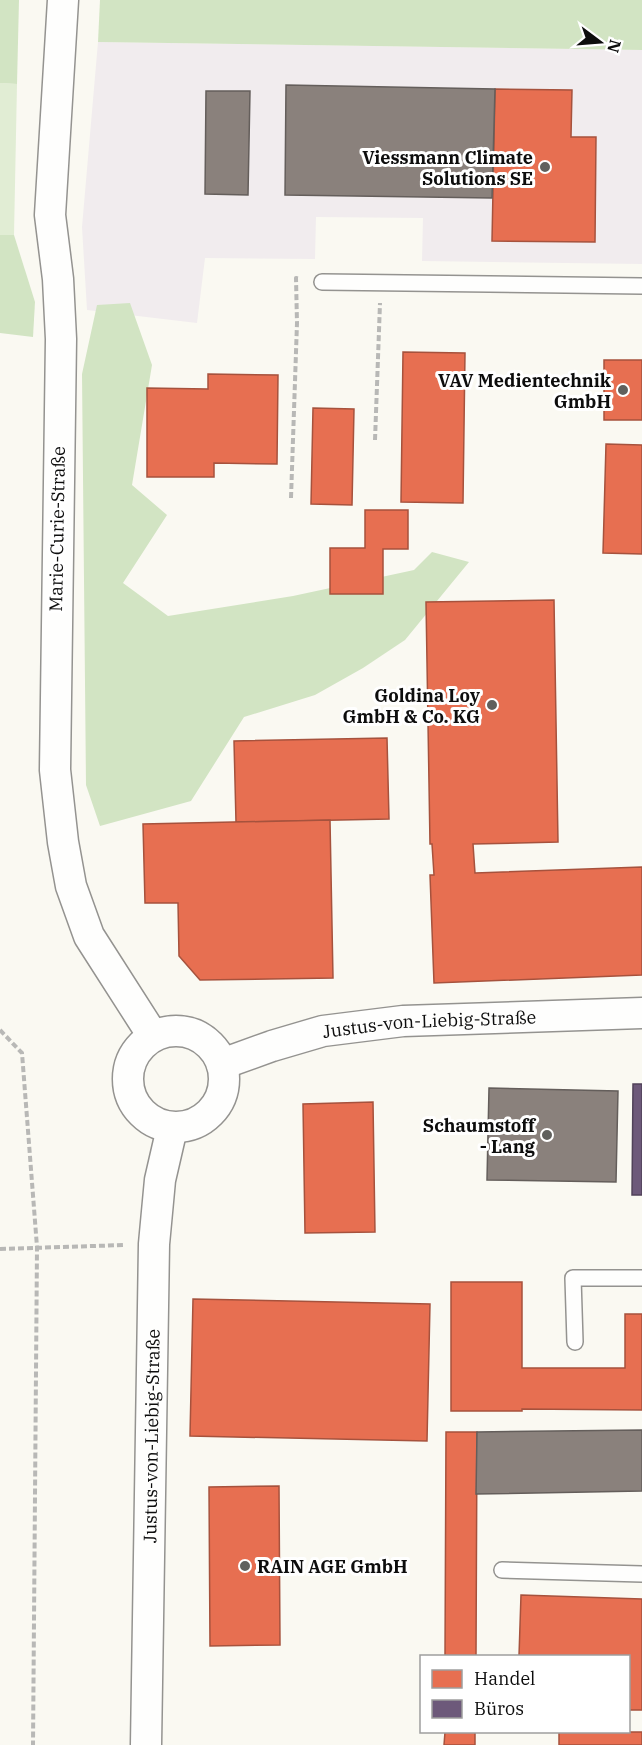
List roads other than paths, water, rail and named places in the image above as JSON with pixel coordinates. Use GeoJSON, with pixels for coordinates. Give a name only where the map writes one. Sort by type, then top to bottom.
{"type":"FeatureCollection","features":[{"type":"Feature","properties":{"kind":"street","name":"Marie-Curie-Straße"},"geometry":{"type":"LineString","coordinates":[[63,0],[50,215],[58,279],[60,339],[55,770],[63,842],[71,886],[89,936],[153,1036]]}},
{"type":"Feature","properties":{"kind":"street","name":"Justus-von-Liebig-Straße"},"geometry":{"type":"LineString","coordinates":[[222,1064],[323,1031],[403,1021],[642,1013]]}},
{"type":"Feature","properties":{"kind":"street"},"geometry":{"type":"LineString","coordinates":[[180,1031],[194,1034],[216,1052],[222,1064],[224,1080],[221,1096],[214,1110],[202,1120],[187,1127],[172,1128],[156,1124],[143,1116],[134,1104],[128,1089],[128,1074],[132,1059],[141,1046],[153,1036],[166,1032],[180,1031]]}},
{"type":"Feature","properties":{"kind":"street","name":"Justus-von-Liebig-Straße"},"geometry":{"type":"LineString","coordinates":[[146,1745],[154,1244],[160,1180],[172,1128]]}},
{"type":"Feature","properties":{"kind":"lane"},"geometry":{"type":"LineString","coordinates":[[322,282],[642,286]]}},
{"type":"Feature","properties":{"kind":"lane"},"geometry":{"type":"LineString","coordinates":[[575,1342],[573,1278],[642,1278]]}},
{"type":"Feature","properties":{"kind":"lane"},"geometry":{"type":"LineString","coordinates":[[502,1570],[642,1574]]}},
{"type":"Feature","properties":{"kind":"place","name":"Viessmann Climate Solutions SE"},"geometry":{"type":"Point","coordinates":[545,167]}},
{"type":"Feature","properties":{"kind":"place","name":"VAV Medientechnik GmbH"},"geometry":{"type":"Point","coordinates":[623,390]}},
{"type":"Feature","properties":{"kind":"place","name":"Goldina Loy GmbH & Co. KG"},"geometry":{"type":"Point","coordinates":[492,705]}},
{"type":"Feature","properties":{"kind":"place","name":"Schaumstoff - Lang"},"geometry":{"type":"Point","coordinates":[547,1135]}},
{"type":"Feature","properties":{"kind":"place","name":"RAIN AGE GmbH"},"geometry":{"type":"Point","coordinates":[245,1566]}}]}
